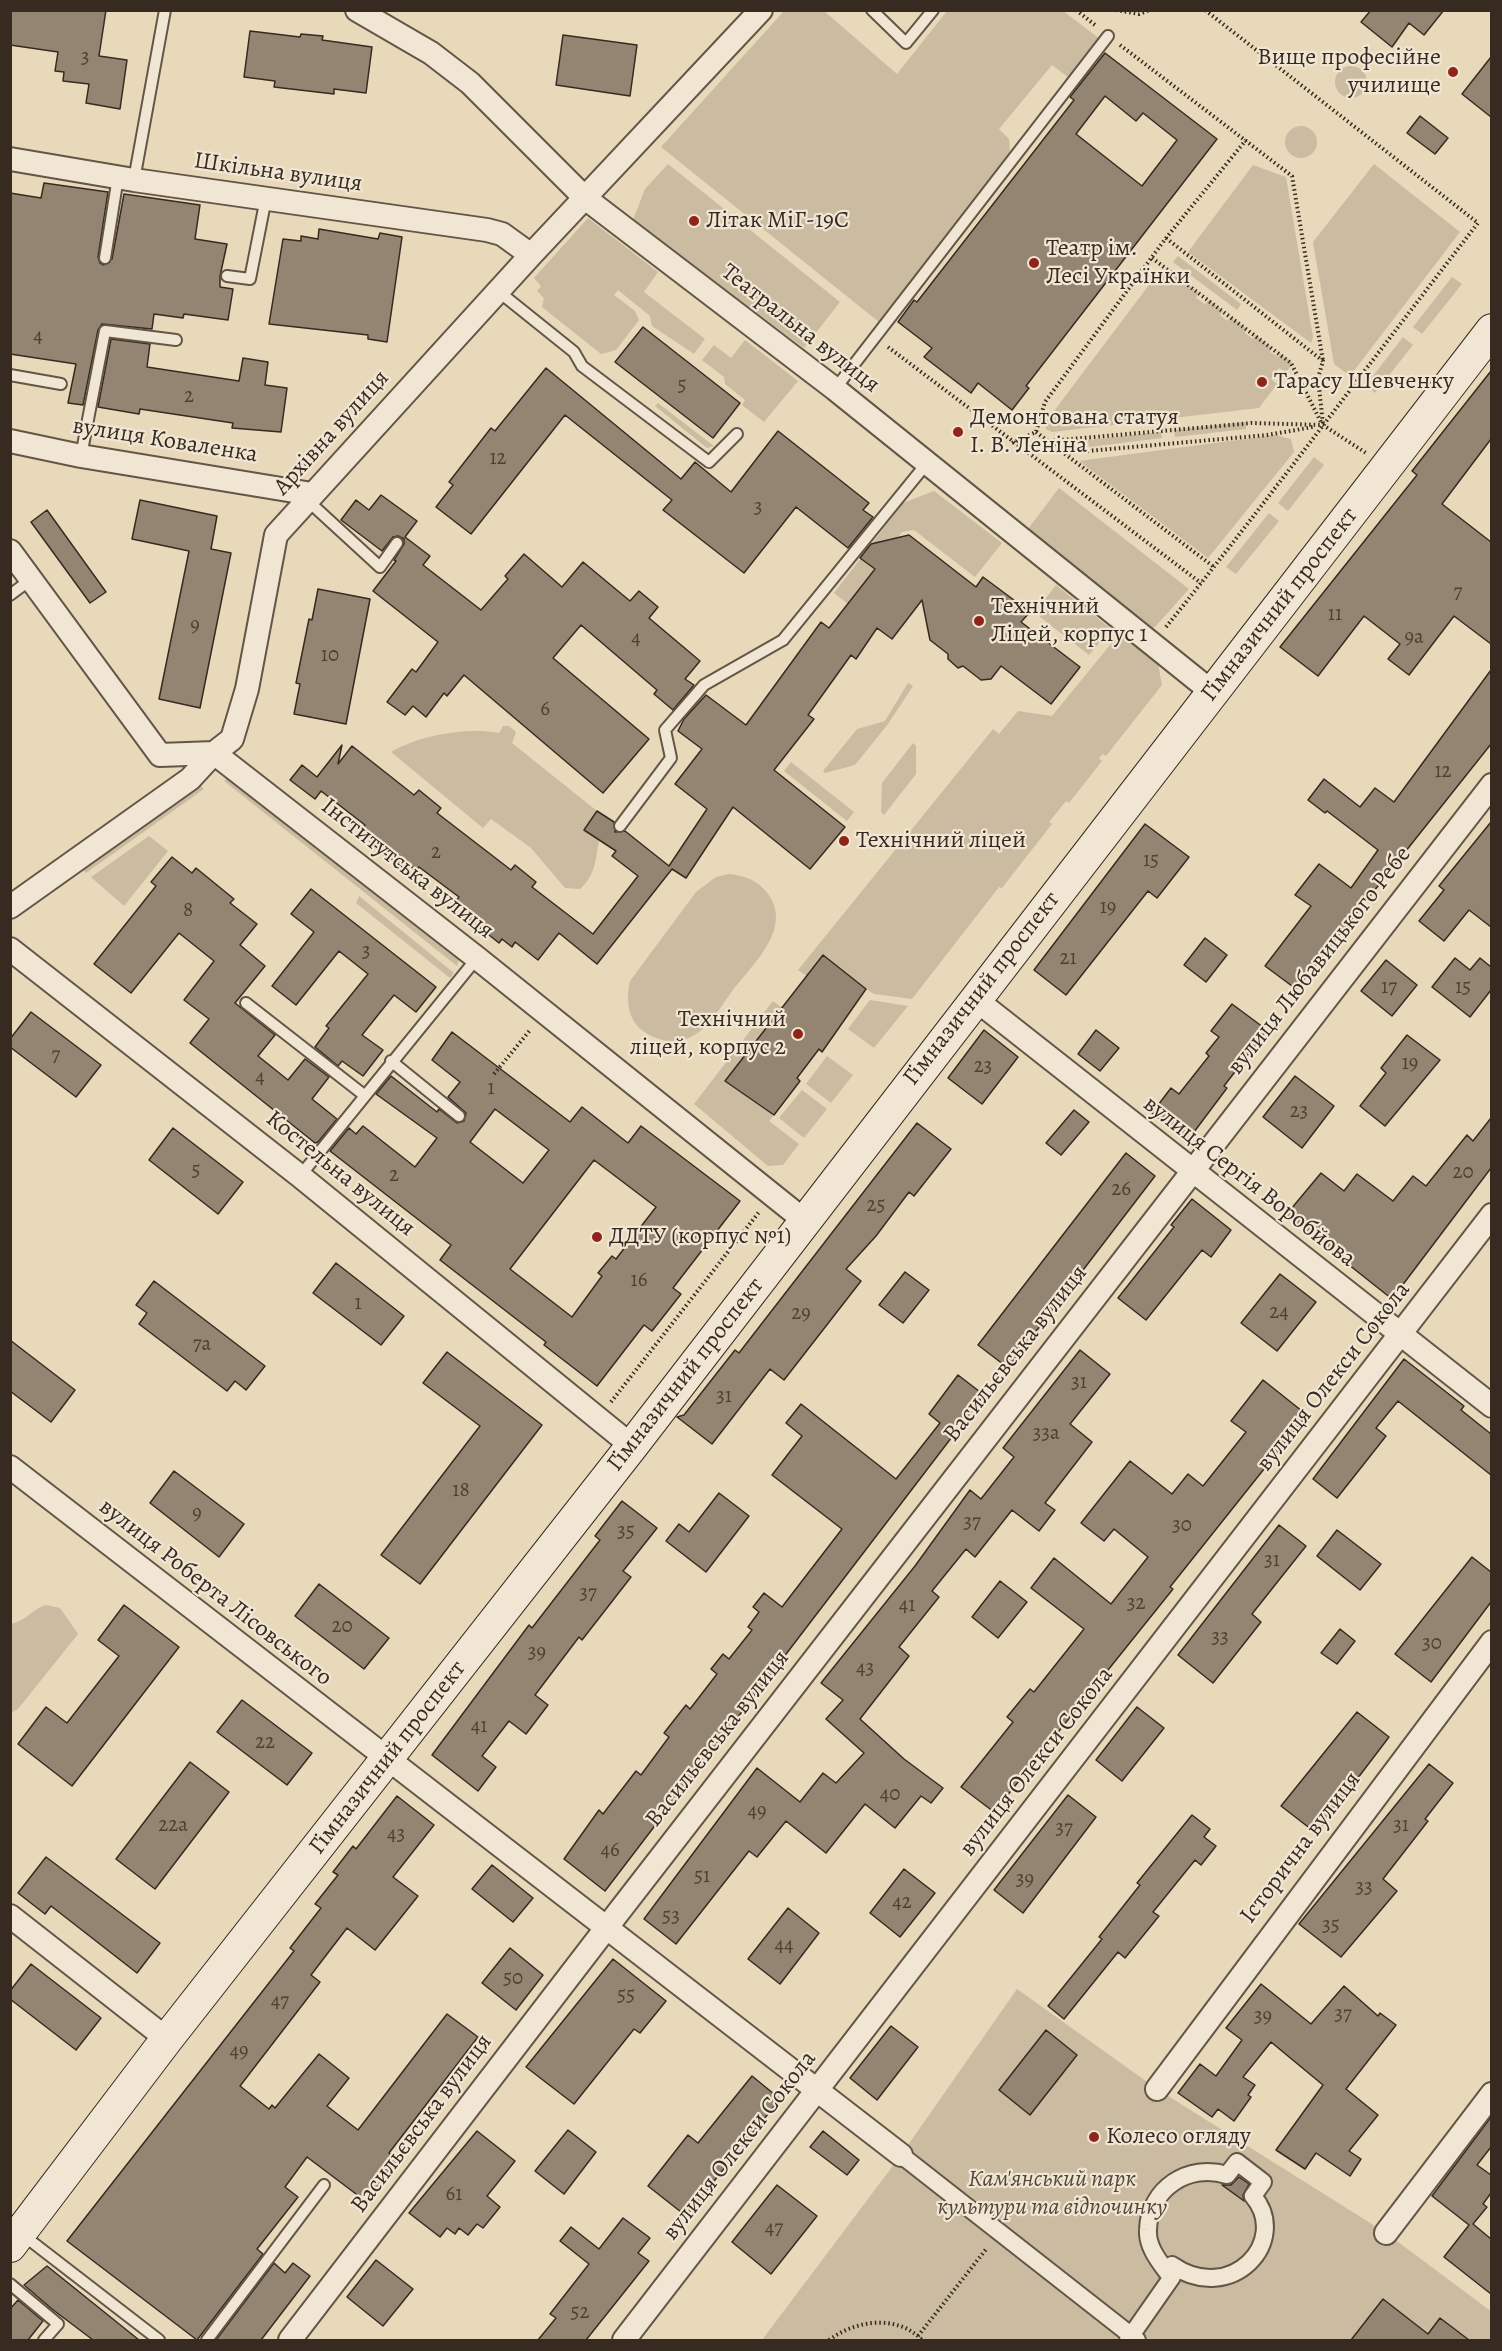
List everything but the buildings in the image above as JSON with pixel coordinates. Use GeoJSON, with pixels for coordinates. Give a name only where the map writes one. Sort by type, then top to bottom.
{"type":"FeatureCollection","features":[{"type":"Feature","properties":{"kind":"main road","name":"Гімназичний проспект"},"geometry":{"type":"LineString","coordinates":[[16,2240],[167,2039],[632,1446],[1388,467],[1491,330]]}},
{"type":"Feature","properties":{"kind":"street","name":"Театральна вулиця"},"geometry":{"type":"LineString","coordinates":[[357,10],[431,53],[470,83],[585,198],[836,389],[1212,692]]}},
{"type":"Feature","properties":{"kind":"street","name":"Архівна вулиця"},"geometry":{"type":"LineString","coordinates":[[10,908],[190,779],[214,753],[232,739],[247,689],[276,535],[531,255],[761,10]]}},
{"type":"Feature","properties":{"kind":"street","name":"Шкільна вулиця"},"geometry":{"type":"LineString","coordinates":[[10,159],[487,230],[502,234],[531,255]]}},
{"type":"Feature","properties":{"kind":"street","name":"вулиця Коваленка"},"geometry":{"type":"LineString","coordinates":[[10,441],[309,497]]}},
{"type":"Feature","properties":{"kind":"street"},"geometry":{"type":"LineString","coordinates":[[10,551],[160,755],[214,753]]}},
{"type":"Feature","properties":{"kind":"street","name":"Інститутська вулиця"},"geometry":{"type":"LineString","coordinates":[[214,753],[477,958],[805,1221]]}},
{"type":"Feature","properties":{"kind":"street","name":"вулиця Любавицького Ребе"},"geometry":{"type":"LineString","coordinates":[[1192,1171],[1491,785]]}},
{"type":"Feature","properties":{"kind":"street","name":"Костельна вулиця"},"geometry":{"type":"LineString","coordinates":[[10,949],[300,1176],[632,1446]]}},
{"type":"Feature","properties":{"kind":"street","name":"вулиця Сергія Воробйова"},"geometry":{"type":"LineString","coordinates":[[975,999],[1491,1406]]}},
{"type":"Feature","properties":{"kind":"street","name":"Васильєвська вулиця"},"geometry":{"type":"LineString","coordinates":[[290,2340],[606,1927],[1192,1171]]}},
{"type":"Feature","properties":{"kind":"street","name":"вулиця Олекси Сокола"},"geometry":{"type":"LineString","coordinates":[[624,2340],[1491,1215]]}},
{"type":"Feature","properties":{"kind":"street","name":"вулиця Роберта Лісовського"},"geometry":{"type":"LineString","coordinates":[[10,1467],[387,1761],[901,2155]]}},
{"type":"Feature","properties":{"kind":"street","name":"Історична вулиця"},"geometry":{"type":"LineString","coordinates":[[1157,2089],[1491,1642]]}},
{"type":"Feature","properties":{"kind":"street"},"geometry":{"type":"LineString","coordinates":[[10,1916],[167,2039]]}},
{"type":"Feature","properties":{"kind":"street"},"geometry":{"type":"LineString","coordinates":[[1386,2233],[1491,2094]]}},
{"type":"Feature","properties":{"kind":"street"},"geometry":{"type":"LineString","coordinates":[[901,2155],[1132,2339],[1172,2277],[1170,2269]]}},
{"type":"Feature","properties":{"kind":"street"},"geometry":{"type":"LineString","coordinates":[[1237,2162],[1263,2182],[1253,2196],[1259,2204],[1264,2226],[1259,2248],[1250,2263],[1231,2276],[1208,2280],[1187,2275],[1172,2265],[1170,2269],[1167,2272],[1154,2254],[1148,2232],[1151,2210],[1163,2190],[1181,2176],[1203,2171],[1227,2175],[1237,2162]]}},
{"type":"Feature","properties":{"kind":"lane"},"geometry":{"type":"LineString","coordinates":[[105,258],[165,10]]}},
{"type":"Feature","properties":{"kind":"lane"},"geometry":{"type":"LineString","coordinates":[[872,10],[906,43],[933,10]]}},
{"type":"Feature","properties":{"kind":"lane"},"geometry":{"type":"LineString","coordinates":[[836,389],[1108,36]]}},
{"type":"Feature","properties":{"kind":"lane"},"geometry":{"type":"LineString","coordinates":[[227,276],[250,279],[266,198]]}},
{"type":"Feature","properties":{"kind":"lane"},"geometry":{"type":"LineString","coordinates":[[498,291],[574,352],[582,366],[709,462],[737,434]]}},
{"type":"Feature","properties":{"kind":"lane"},"geometry":{"type":"LineString","coordinates":[[81,456],[105,331],[176,340]]}},
{"type":"Feature","properties":{"kind":"lane"},"geometry":{"type":"LineString","coordinates":[[10,375],[61,384]]}},
{"type":"Feature","properties":{"kind":"lane"},"geometry":{"type":"LineString","coordinates":[[621,826],[671,758],[665,730],[704,685],[783,640],[927,463]]}},
{"type":"Feature","properties":{"kind":"lane"},"geometry":{"type":"LineString","coordinates":[[309,497],[380,567],[398,543]]}},
{"type":"Feature","properties":{"kind":"lane"},"geometry":{"type":"LineString","coordinates":[[10,595],[30,580]]}},
{"type":"Feature","properties":{"kind":"lane"},"geometry":{"type":"LineString","coordinates":[[300,1176],[391,1061],[477,958]]}},
{"type":"Feature","properties":{"kind":"lane"},"geometry":{"type":"LineString","coordinates":[[246,1003],[364,1095]]}},
{"type":"Feature","properties":{"kind":"lane"},"geometry":{"type":"LineString","coordinates":[[391,1061],[459,1116]]}},
{"type":"Feature","properties":{"kind":"lane"},"geometry":{"type":"LineString","coordinates":[[207,2340],[324,2185]]}},
{"type":"Feature","properties":{"kind":"lane"},"geometry":{"type":"LineString","coordinates":[[16,2240],[159,2340]]}},
{"type":"Feature","properties":{"kind":"lane"},"geometry":{"type":"LineString","coordinates":[[10,2284],[58,2324],[44,2340]]}},
{"type":"Feature","properties":{"kind":"path"},"geometry":{"type":"LineString","coordinates":[[1076,10],[1292,176],[1323,361],[1318,378],[1323,425]]}},
{"type":"Feature","properties":{"kind":"path"},"geometry":{"type":"LineString","coordinates":[[1116,10],[1139,14],[1150,10]]}},
{"type":"Feature","properties":{"kind":"path"},"geometry":{"type":"LineString","coordinates":[[1152,644],[1214,567],[1478,223],[1205,10]]}},
{"type":"Feature","properties":{"kind":"path"},"geometry":{"type":"LineString","coordinates":[[1012,443],[1036,432],[1045,402],[1166,238],[1246,141]]}},
{"type":"Feature","properties":{"kind":"path"},"geometry":{"type":"LineString","coordinates":[[1166,238],[1323,361]]}},
{"type":"Feature","properties":{"kind":"path"},"geometry":{"type":"LineString","coordinates":[[1152,258],[1291,363],[1323,425],[1388,467]]}},
{"type":"Feature","properties":{"kind":"path"},"geometry":{"type":"LineString","coordinates":[[875,338],[1201,583]]}},
{"type":"Feature","properties":{"kind":"path"},"geometry":{"type":"LineString","coordinates":[[1049,441],[1252,423],[1323,425]]}},
{"type":"Feature","properties":{"kind":"path"},"geometry":{"type":"LineString","coordinates":[[1065,453],[1267,435],[1323,425]]}},
{"type":"Feature","properties":{"kind":"path"},"geometry":{"type":"LineString","coordinates":[[292,470],[305,464],[336,431]]}},
{"type":"Feature","properties":{"kind":"path"},"geometry":{"type":"LineString","coordinates":[[1036,432],[1214,567]]}},
{"type":"Feature","properties":{"kind":"path"},"geometry":{"type":"LineString","coordinates":[[523,1021],[541,1035]]}},
{"type":"Feature","properties":{"kind":"path"},"geometry":{"type":"LineString","coordinates":[[494,1074],[532,1028]]}},
{"type":"Feature","properties":{"kind":"path"},"geometry":{"type":"LineString","coordinates":[[598,1419],[764,1205]]}},
{"type":"Feature","properties":{"kind":"path"},"geometry":{"type":"LineString","coordinates":[[918,2336],[999,2233]]}},
{"type":"Feature","properties":{"kind":"path"},"geometry":{"type":"LineString","coordinates":[[829,2340],[844,2329],[869,2322],[895,2325],[922,2340]]}},
{"type":"Feature","properties":{"kind":"green space"},"geometry":{"type":"Polygon","coordinates":[[[784,11],[824,11],[897,74],[947,11],[1063,11],[1100,39],[1069,78],[1052,65],[999,129],[1009,139],[1010,155],[879,322],[661,147],[784,11]]]}},
{"type":"Feature","properties":{"kind":"green space"},"geometry":{"type":"Polygon","coordinates":[[[1351,66],[1362,71],[1367,82],[1362,93],[1351,98],[1340,93],[1335,82],[1340,71],[1351,66]]]}},
{"type":"Feature","properties":{"kind":"green space"},"geometry":{"type":"Polygon","coordinates":[[[1301,126],[1313,130],[1317,142],[1313,154],[1301,158],[1289,154],[1285,142],[1289,130],[1301,126]]]}},
{"type":"Feature","properties":{"kind":"green space"},"geometry":{"type":"Polygon","coordinates":[[[668,164],[840,302],[804,348],[633,220],[645,189],[668,164]]]}},
{"type":"Feature","properties":{"kind":"green space"},"geometry":{"type":"Polygon","coordinates":[[[1374,164],[1460,232],[1350,376],[1334,364],[1313,242],[1374,164]]]}},
{"type":"Feature","properties":{"kind":"green space"},"geometry":{"type":"Polygon","coordinates":[[[1253,165],[1286,177],[1313,337],[1311,343],[1188,252],[1253,165]]]}},
{"type":"Feature","properties":{"kind":"green space"},"geometry":{"type":"Polygon","coordinates":[[[588,218],[658,272],[644,292],[705,339],[694,354],[652,326],[650,316],[618,290],[614,295],[635,311],[639,320],[616,350],[601,354],[542,307],[544,298],[537,291],[541,286],[534,278],[588,218]]]}},
{"type":"Feature","properties":{"kind":"green space"},"geometry":{"type":"Polygon","coordinates":[[[1178,256],[1241,304],[1237,310],[1173,262],[1178,256]]]}},
{"type":"Feature","properties":{"kind":"green space"},"geometry":{"type":"Polygon","coordinates":[[[1161,269],[1165,272],[1167,269],[1199,293],[1196,298],[1205,304],[1209,300],[1223,311],[1220,315],[1227,321],[1231,317],[1247,329],[1245,333],[1253,339],[1255,335],[1272,348],[1270,352],[1278,357],[1280,354],[1293,363],[1286,372],[1279,368],[1271,379],[1277,384],[1259,408],[1052,432],[1046,429],[1045,423],[1161,269]]]}},
{"type":"Feature","properties":{"kind":"green space"},"geometry":{"type":"Polygon","coordinates":[[[1452,277],[1462,284],[1422,334],[1413,327],[1452,277]]]}},
{"type":"Feature","properties":{"kind":"green space"},"geometry":{"type":"Polygon","coordinates":[[[1403,337],[1413,345],[1375,393],[1366,385],[1403,337]]]}},
{"type":"Feature","properties":{"kind":"green space"},"geometry":{"type":"Polygon","coordinates":[[[745,340],[798,381],[764,422],[742,405],[745,400],[725,384],[724,377],[702,360],[714,345],[731,358],[745,340]]]}},
{"type":"Feature","properties":{"kind":"green space"},"geometry":{"type":"Polygon","coordinates":[[[658,403],[714,446],[707,448],[655,406],[658,403]]]}},
{"type":"Feature","properties":{"kind":"green space"},"geometry":{"type":"Polygon","coordinates":[[[1246,422],[1246,429],[1175,437],[1174,430],[1246,422]]]}},
{"type":"Feature","properties":{"kind":"green space"},"geometry":{"type":"Polygon","coordinates":[[[1161,432],[1162,438],[1089,447],[1088,440],[1161,432]]]}},
{"type":"Feature","properties":{"kind":"green space"},"geometry":{"type":"Polygon","coordinates":[[[1275,435],[1291,439],[1294,452],[1208,558],[1079,461],[1275,435]]]}},
{"type":"Feature","properties":{"kind":"green space"},"geometry":{"type":"Polygon","coordinates":[[[1314,457],[1324,465],[1288,511],[1278,503],[1314,457]]]}},
{"type":"Feature","properties":{"kind":"green space"},"geometry":{"type":"Polygon","coordinates":[[[1059,488],[1189,589],[1155,627],[1150,629],[1025,533],[1059,488]]]}},
{"type":"Feature","properties":{"kind":"green space"},"geometry":{"type":"Polygon","coordinates":[[[934,491],[1002,543],[975,577],[914,530],[902,532],[848,604],[834,593],[903,503],[934,491]]]}},
{"type":"Feature","properties":{"kind":"green space"},"geometry":{"type":"Polygon","coordinates":[[[1269,513],[1279,521],[1236,574],[1226,567],[1269,513]]]}},
{"type":"Feature","properties":{"kind":"green space"},"geometry":{"type":"Polygon","coordinates":[[[1056,585],[1111,629],[1089,655],[1039,616],[1043,611],[1039,607],[1056,585]]]}},
{"type":"Feature","properties":{"kind":"green space"},"geometry":{"type":"Polygon","coordinates":[[[1119,634],[1158,664],[1162,685],[1106,756],[1103,754],[1099,758],[1102,761],[1069,803],[1066,801],[1049,822],[1052,824],[1002,888],[999,887],[912,999],[874,994],[866,989],[807,976],[798,970],[993,729],[999,734],[1018,711],[1052,716],[1119,634]]]}},
{"type":"Feature","properties":{"kind":"green space"},"geometry":{"type":"Polygon","coordinates":[[[908,683],[913,686],[888,724],[855,765],[825,773],[823,771],[857,729],[885,721],[908,683]]]}},
{"type":"Feature","properties":{"kind":"green space"},"geometry":{"type":"Polygon","coordinates":[[[503,726],[509,726],[516,732],[512,743],[597,811],[584,830],[599,840],[596,860],[589,879],[580,889],[565,888],[531,848],[491,819],[483,828],[391,752],[429,737],[473,731],[499,733],[503,726]]]}},
{"type":"Feature","properties":{"kind":"green space"},"geometry":{"type":"Polygon","coordinates":[[[913,743],[916,746],[916,774],[884,815],[881,812],[882,783],[913,743]]]}},
{"type":"Feature","properties":{"kind":"green space"},"geometry":{"type":"Polygon","coordinates":[[[791,762],[854,812],[847,821],[784,771],[791,762]]]}},
{"type":"Feature","properties":{"kind":"green space"},"geometry":{"type":"Polygon","coordinates":[[[228,777],[460,957],[457,966],[224,781],[228,777]]]}},
{"type":"Feature","properties":{"kind":"green space"},"geometry":{"type":"Polygon","coordinates":[[[200,785],[204,789],[86,873],[83,870],[200,785]]]}},
{"type":"Feature","properties":{"kind":"green space"},"geometry":{"type":"Polygon","coordinates":[[[149,836],[168,851],[124,906],[91,877],[149,836]]]}},
{"type":"Feature","properties":{"kind":"green space"},"geometry":{"type":"Polygon","coordinates":[[[729,874],[751,879],[768,894],[774,907],[776,920],[767,945],[701,1031],[694,1036],[680,1040],[669,1041],[653,1037],[638,1026],[631,1015],[628,1002],[630,981],[696,892],[716,877],[729,874]]]}},
{"type":"Feature","properties":{"kind":"green space"},"geometry":{"type":"Polygon","coordinates":[[[359,896],[454,973],[450,978],[356,903],[359,896]]]}},
{"type":"Feature","properties":{"kind":"green space"},"geometry":{"type":"Polygon","coordinates":[[[870,1000],[908,1006],[874,1048],[848,1029],[870,1000]]]}},
{"type":"Feature","properties":{"kind":"green space"},"geometry":{"type":"Polygon","coordinates":[[[773,1001],[782,1008],[725,1081],[774,1115],[769,1121],[799,1144],[783,1165],[768,1166],[694,1104],[773,1001]]]}},
{"type":"Feature","properties":{"kind":"green space"},"geometry":{"type":"Polygon","coordinates":[[[827,1056],[853,1075],[831,1103],[806,1084],[827,1056]]]}},
{"type":"Feature","properties":{"kind":"green space"},"geometry":{"type":"Polygon","coordinates":[[[802,1090],[827,1109],[804,1138],[779,1118],[802,1090]]]}},
{"type":"Feature","properties":{"kind":"green space"},"geometry":{"type":"Polygon","coordinates":[[[46,1605],[60,1608],[78,1634],[18,1709],[11,1713],[11,1624],[46,1605]]]}},
{"type":"Feature","properties":{"kind":"green space","name":"Кам'янський парк культури та відпочинку"},"geometry":{"type":"Polygon","coordinates":[[[1017,1989],[1157,2089],[1386,2233],[1492,2312],[1491,2340],[762,2340],[901,2155],[1017,1989]]]}},
{"type":"Feature","properties":{"kind":"place","name":"Вище професійне училище"},"geometry":{"type":"Point","coordinates":[1453,72]}},
{"type":"Feature","properties":{"kind":"place","name":"Літак МіГ-19С"},"geometry":{"type":"Point","coordinates":[694,221]}},
{"type":"Feature","properties":{"kind":"place","name":"Театр ім. Лесі Українки"},"geometry":{"type":"Point","coordinates":[1034,263]}},
{"type":"Feature","properties":{"kind":"place","name":"Тарасу Шевченку"},"geometry":{"type":"Point","coordinates":[1262,382]}},
{"type":"Feature","properties":{"kind":"place","name":"Демонтована статуя І. В. Леніна"},"geometry":{"type":"Point","coordinates":[958,432]}},
{"type":"Feature","properties":{"kind":"place","name":"Технічний Ліцей, корпус 1"},"geometry":{"type":"Point","coordinates":[979,621]}},
{"type":"Feature","properties":{"kind":"place","name":"Технічний ліцей"},"geometry":{"type":"Point","coordinates":[844,841]}},
{"type":"Feature","properties":{"kind":"place","name":"Технічний ліцей, корпус 2"},"geometry":{"type":"Point","coordinates":[798,1034]}},
{"type":"Feature","properties":{"kind":"place","name":"ДДТУ (корпус №1)"},"geometry":{"type":"Point","coordinates":[597,1237]}},
{"type":"Feature","properties":{"kind":"place","name":"Колесо огляду"},"geometry":{"type":"Point","coordinates":[1094,2137]}}]}
